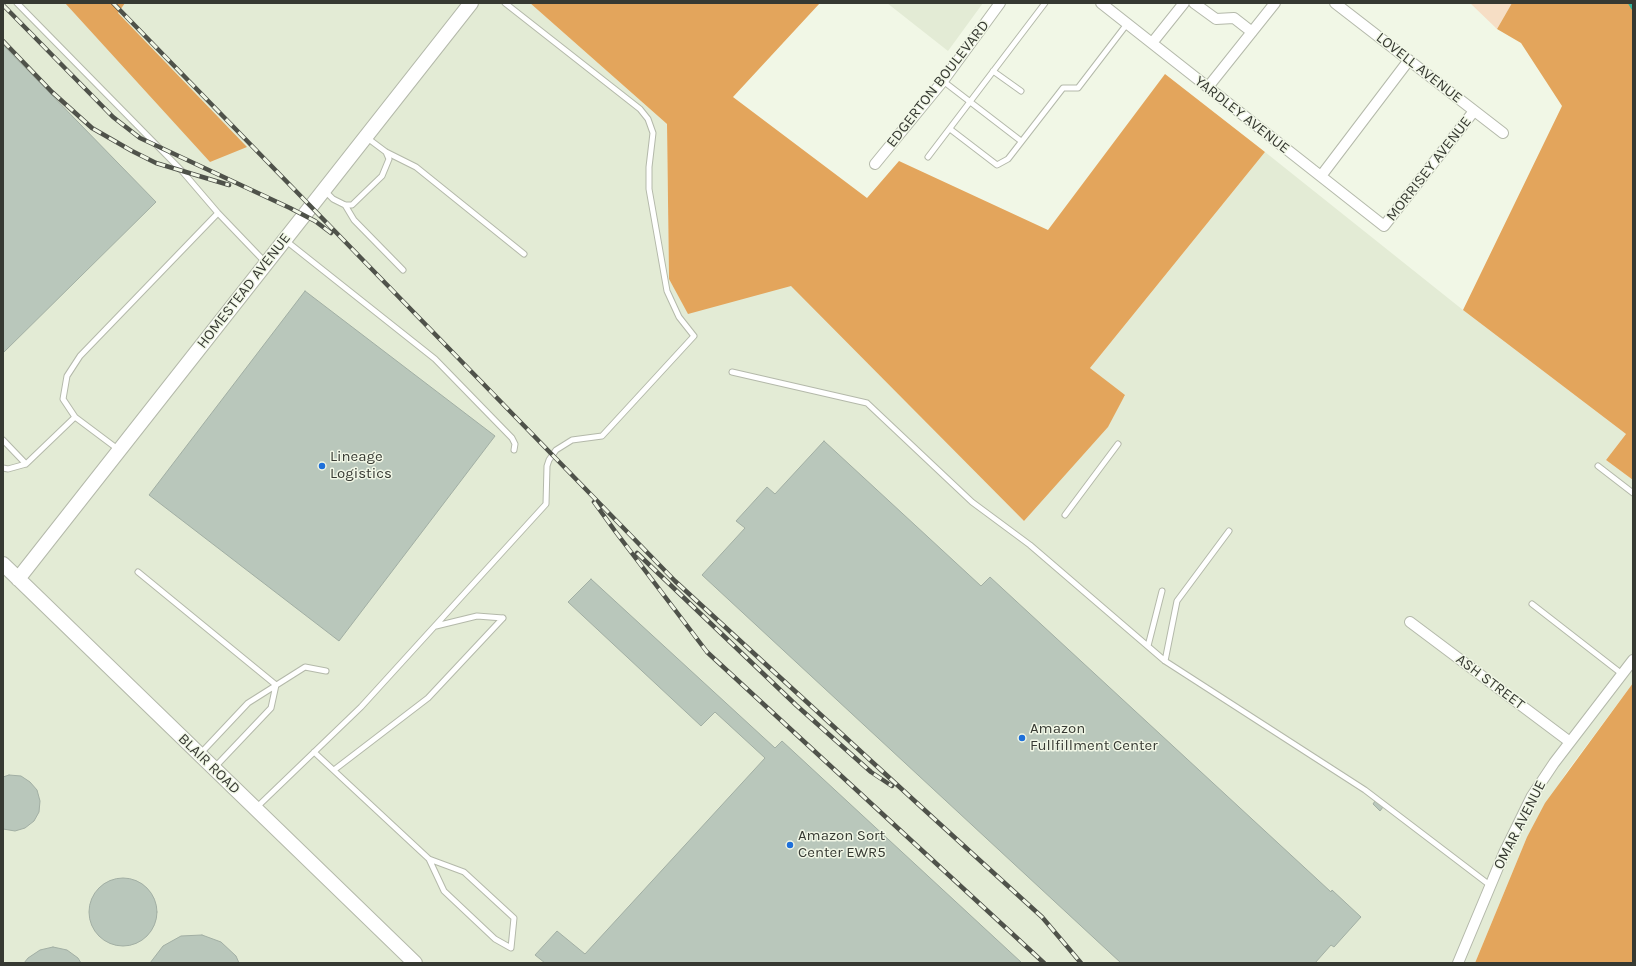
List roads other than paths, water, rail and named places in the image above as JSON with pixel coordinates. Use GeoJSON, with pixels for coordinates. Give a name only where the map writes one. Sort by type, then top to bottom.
{"type":"FeatureCollection","features":[{"type":"Feature","properties":{"kind":"street","name":"HOMESTEAD AVENUE"},"geometry":{"type":"LineString","coordinates":[[18,579],[470,3]]}},
{"type":"Feature","properties":{"kind":"street","name":"EDGERTON BOULEVARD"},"geometry":{"type":"LineString","coordinates":[[875,164],[943,80],[1000,3]]}},
{"type":"Feature","properties":{"kind":"street","name":"YARDLEY AVENUE"},"geometry":{"type":"LineString","coordinates":[[1101,3],[1384,226]]}},
{"type":"Feature","properties":{"kind":"street"},"geometry":{"type":"LineString","coordinates":[[1152,44],[1184,3]]}},
{"type":"Feature","properties":{"kind":"street"},"geometry":{"type":"LineString","coordinates":[[1194,3],[1216,19],[1234,18],[1252,32]]}},
{"type":"Feature","properties":{"kind":"street"},"geometry":{"type":"LineString","coordinates":[[1208,87],[1274,3]]}},
{"type":"Feature","properties":{"kind":"street","name":"LOVELL AVENUE"},"geometry":{"type":"LineString","coordinates":[[1336,3],[1503,133]]}},
{"type":"Feature","properties":{"kind":"street"},"geometry":{"type":"LineString","coordinates":[[1321,176],[1409,60]]}},
{"type":"Feature","properties":{"kind":"street","name":"MORRISEY AVENUE"},"geometry":{"type":"LineString","coordinates":[[1384,226],[1474,111]]}},
{"type":"Feature","properties":{"kind":"street","name":"BLAIR ROAD"},"geometry":{"type":"LineString","coordinates":[[3,564],[415,963]]}},
{"type":"Feature","properties":{"kind":"street","name":"ASH STREET"},"geometry":{"type":"LineString","coordinates":[[1410,622],[1570,742]]}},
{"type":"Feature","properties":{"kind":"street","name":"OMAR AVENUE"},"geometry":{"type":"LineString","coordinates":[[1458,963],[1514,830],[1532,796],[1570,742],[1633,660]]}},
{"type":"Feature","properties":{"kind":"lane"},"geometry":{"type":"LineString","coordinates":[[17,3],[182,171],[218,213],[266,263]]}},
{"type":"Feature","properties":{"kind":"lane"},"geometry":{"type":"LineString","coordinates":[[255,809],[361,707],[546,504],[547,466],[556,450],[572,440],[602,436],[694,336],[679,317],[668,291],[649,189],[649,167],[653,133],[648,119],[640,109],[505,3]]}},
{"type":"Feature","properties":{"kind":"lane"},"geometry":{"type":"LineString","coordinates":[[928,157],[1045,3]]}},
{"type":"Feature","properties":{"kind":"lane"},"geometry":{"type":"LineString","coordinates":[[950,129],[997,165],[1008,159],[1063,88],[1078,88],[1128,24]]}},
{"type":"Feature","properties":{"kind":"lane"},"geometry":{"type":"LineString","coordinates":[[993,71],[1021,91]]}},
{"type":"Feature","properties":{"kind":"lane"},"geometry":{"type":"LineString","coordinates":[[943,80],[1021,141]]}},
{"type":"Feature","properties":{"kind":"lane"},"geometry":{"type":"LineString","coordinates":[[366,136],[386,152],[416,168],[524,254]]}},
{"type":"Feature","properties":{"kind":"lane"},"geometry":{"type":"LineString","coordinates":[[323,190],[333,198],[346,205],[352,205],[382,176],[389,159],[386,152]]}},
{"type":"Feature","properties":{"kind":"lane"},"geometry":{"type":"LineString","coordinates":[[346,205],[354,220],[403,270]]}},
{"type":"Feature","properties":{"kind":"lane"},"geometry":{"type":"LineString","coordinates":[[119,450],[75,417],[63,398],[66,376],[80,356],[218,213]]}},
{"type":"Feature","properties":{"kind":"lane"},"geometry":{"type":"LineString","coordinates":[[285,239],[435,359],[512,438],[515,444],[514,450]]}},
{"type":"Feature","properties":{"kind":"lane"},"geometry":{"type":"LineString","coordinates":[[732,372],[868,403],[972,502],[1030,545],[1165,661],[1365,790],[1491,886]]}},
{"type":"Feature","properties":{"kind":"lane"},"geometry":{"type":"LineString","coordinates":[[3,468],[8,469],[26,464],[75,417]]}},
{"type":"Feature","properties":{"kind":"lane"},"geometry":{"type":"LineString","coordinates":[[3,440],[26,464]]}},
{"type":"Feature","properties":{"kind":"lane"},"geometry":{"type":"LineString","coordinates":[[1065,514],[1118,444]]}},
{"type":"Feature","properties":{"kind":"lane"},"geometry":{"type":"LineString","coordinates":[[1598,466],[1633,493]]}},
{"type":"Feature","properties":{"kind":"lane"},"geometry":{"type":"LineString","coordinates":[[1165,661],[1177,601],[1229,531]]}},
{"type":"Feature","properties":{"kind":"lane"},"geometry":{"type":"LineString","coordinates":[[138,572],[276,685]]}},
{"type":"Feature","properties":{"kind":"lane"},"geometry":{"type":"LineString","coordinates":[[1148,646],[1162,591]]}},
{"type":"Feature","properties":{"kind":"lane"},"geometry":{"type":"LineString","coordinates":[[1532,604],[1622,674]]}},
{"type":"Feature","properties":{"kind":"lane"},"geometry":{"type":"LineString","coordinates":[[334,770],[428,698],[503,618],[477,616],[435,626]]}},
{"type":"Feature","properties":{"kind":"lane"},"geometry":{"type":"LineString","coordinates":[[199,755],[248,703],[306,667],[326,671]]}},
{"type":"Feature","properties":{"kind":"lane"},"geometry":{"type":"LineString","coordinates":[[214,769],[271,708],[276,685]]}},
{"type":"Feature","properties":{"kind":"lane"},"geometry":{"type":"LineString","coordinates":[[314,752],[429,858],[464,872],[514,918],[511,948],[495,939],[444,891],[429,858]]}},
{"type":"Feature","properties":{"kind":"waterway"},"geometry":{"type":"LineString","coordinates":[[1630,3],[1633,8]]}},
{"type":"Feature","properties":{"kind":"railway"},"geometry":{"type":"LineString","coordinates":[[113,3],[675,581],[1042,917],[1081,963]]}},
{"type":"Feature","properties":{"kind":"railway"},"geometry":{"type":"LineString","coordinates":[[3,5],[113,117],[140,138],[290,208],[315,221],[331,233]]}},
{"type":"Feature","properties":{"kind":"railway"},"geometry":{"type":"LineString","coordinates":[[3,41],[52,92],[92,128],[156,163],[229,185]]}},
{"type":"Feature","properties":{"kind":"railway"},"geometry":{"type":"LineString","coordinates":[[594,502],[707,652],[1044,963]]}},
{"type":"Feature","properties":{"kind":"railway"},"geometry":{"type":"LineString","coordinates":[[637,553],[796,705],[871,772],[892,786]]}},
{"type":"Feature","properties":{"kind":"place","name":"Lineage Logistics"},"geometry":{"type":"Point","coordinates":[322,466]}},
{"type":"Feature","properties":{"kind":"place","name":"Amazon Fullfillment Center"},"geometry":{"type":"Point","coordinates":[1022,738]}},
{"type":"Feature","properties":{"kind":"place","name":"Amazon Sort Center EWR5"},"geometry":{"type":"Point","coordinates":[790,845]}}]}
